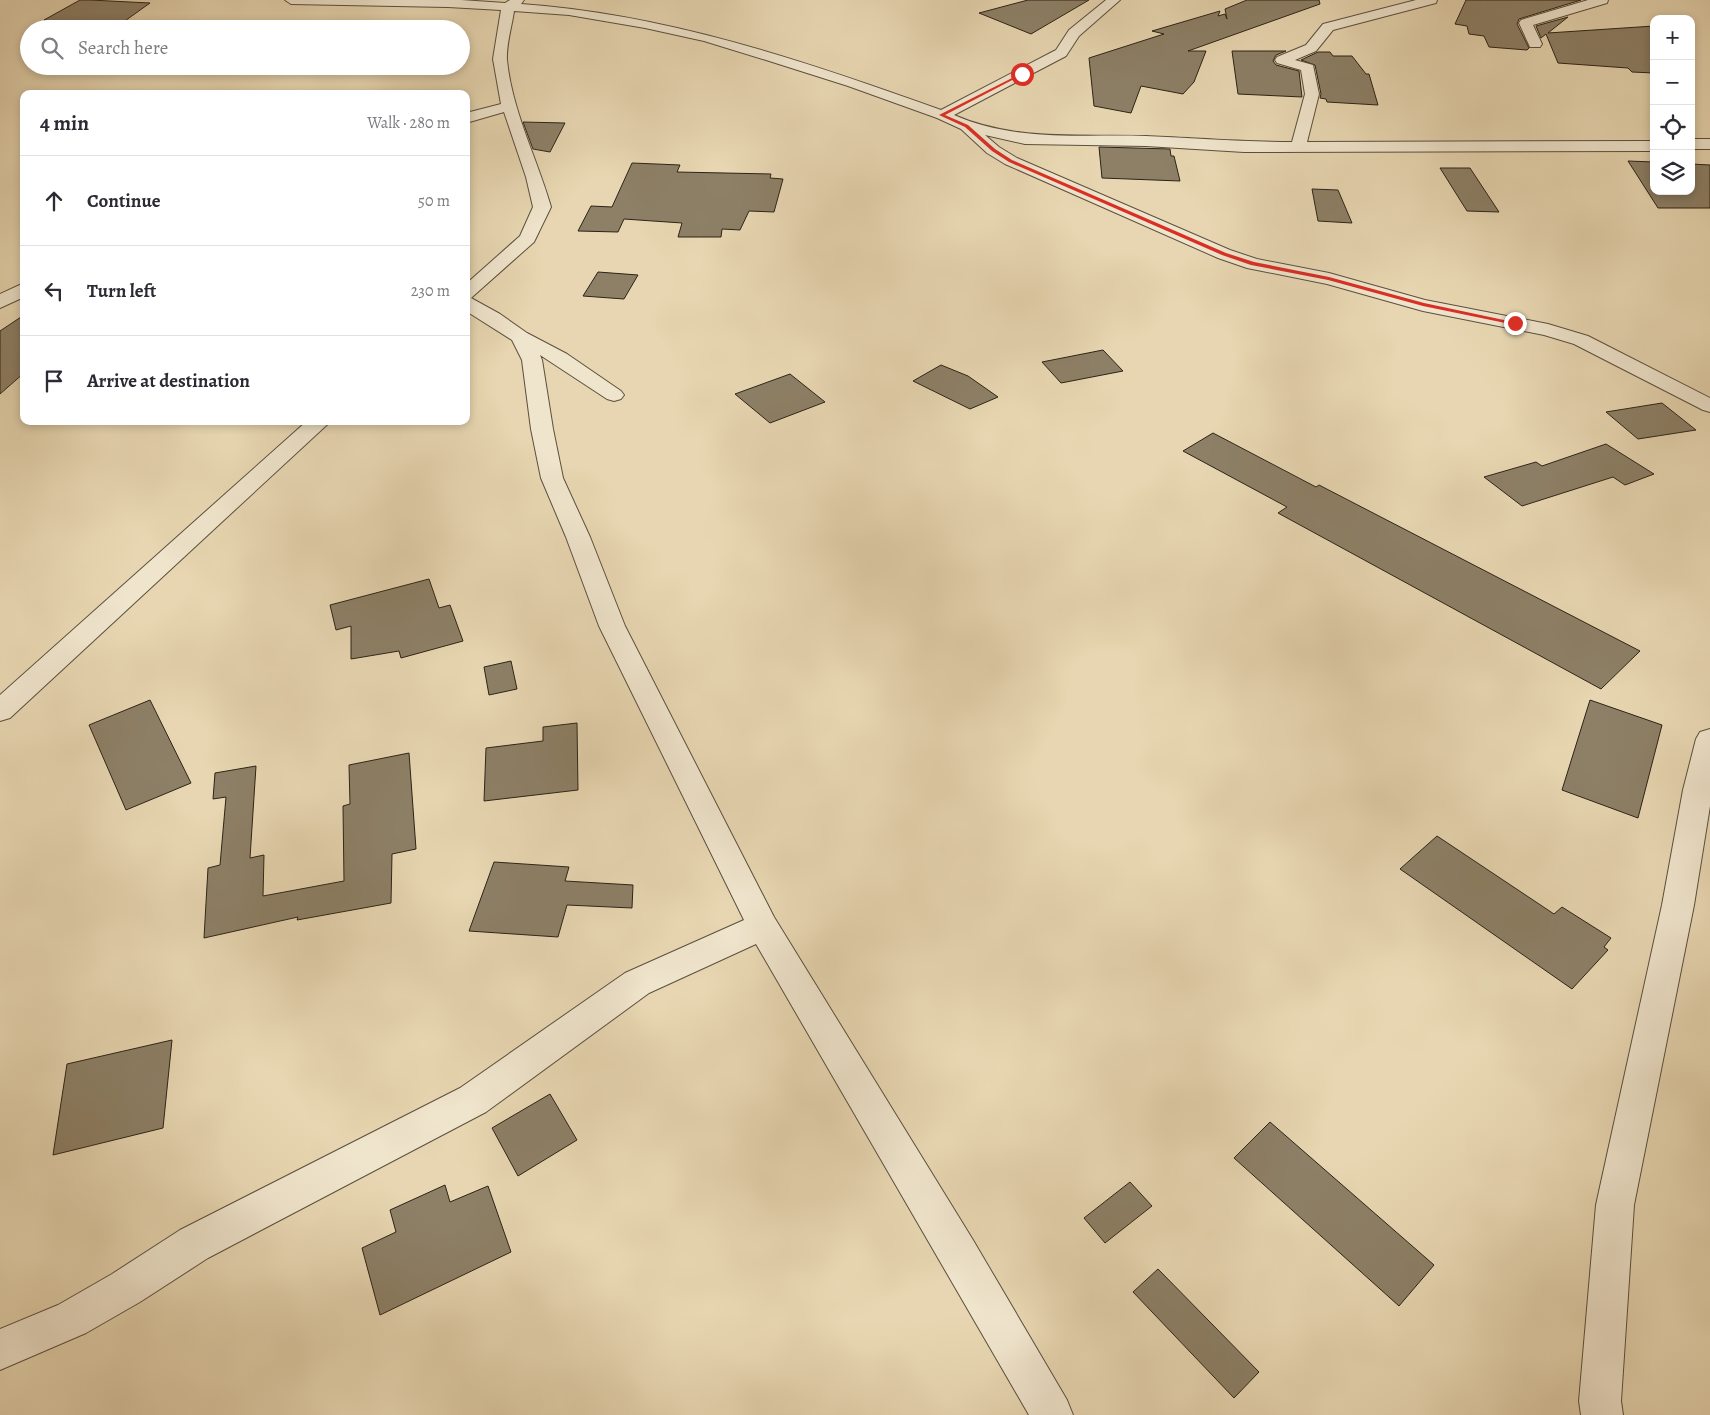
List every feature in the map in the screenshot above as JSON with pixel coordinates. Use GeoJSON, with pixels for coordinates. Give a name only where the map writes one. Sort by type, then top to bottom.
{"type":"FeatureCollection","features":[{"type":"Feature","properties":{"kind":"street"},"geometry":{"type":"LineString","coordinates":[[291,0],[513,4],[569,11],[706,38],[853,83],[967,126],[1025,138],[1298,148],[1650,146]]}},
{"type":"Feature","properties":{"kind":"street"},"geometry":{"type":"LineString","coordinates":[[942,115],[1061,53],[1074,32],[1114,0]]}},
{"type":"Feature","properties":{"kind":"street"},"geometry":{"type":"LineString","coordinates":[[1298,148],[1312,94],[1308,68],[1282,60],[1311,48],[1328,27],[1432,0]]}},
{"type":"Feature","properties":{"kind":"street"},"geometry":{"type":"LineString","coordinates":[[1535,44],[1526,23],[1602,0]]}},
{"type":"Feature","properties":{"kind":"street"},"geometry":{"type":"LineString","coordinates":[[470,290],[528,238],[542,207],[534,177],[509,106],[500,59],[513,4]]}},
{"type":"Feature","properties":{"kind":"street"},"geometry":{"type":"LineString","coordinates":[[470,117],[509,106]]}},
{"type":"Feature","properties":{"kind":"street"},"geometry":{"type":"LineString","coordinates":[[967,126],[993,150],[1011,161],[1224,254],[1253,264],[1329,279],[1423,304],[1548,330],[1581,340],[1710,406]]}},
{"type":"Feature","properties":{"kind":"street"},"geometry":{"type":"LineString","coordinates":[[1695,144],[1710,144]]}},
{"type":"Feature","properties":{"kind":"street"},"geometry":{"type":"LineString","coordinates":[[0,302],[20,290]]}},
{"type":"Feature","properties":{"kind":"street"},"geometry":{"type":"LineString","coordinates":[[470,305],[493,318],[520,337],[560,358],[614,395]]}},
{"type":"Feature","properties":{"kind":"street"},"geometry":{"type":"LineString","coordinates":[[520,337],[532,360],[542,428],[552,478],[578,537],[612,626],[763,926],[959,1254],[1052,1415]]}},
{"type":"Feature","properties":{"kind":"street"},"geometry":{"type":"LineString","coordinates":[[0,711],[316,425]]}},
{"type":"Feature","properties":{"kind":"street"},"geometry":{"type":"LineString","coordinates":[[1602,1415],[1600,1401],[1615,1205],[1678,905],[1698,790],[1710,739]]}},
{"type":"Feature","properties":{"kind":"street"},"geometry":{"type":"LineString","coordinates":[[0,1350],[72,1319],[126,1288],[194,1244],[473,1100],[637,983],[763,926]]}},
{"type":"Feature","properties":{"kind":"building"},"geometry":{"type":"Polygon","coordinates":[[[80,0],[150,3],[126,20],[44,20],[80,0]]]}},
{"type":"Feature","properties":{"kind":"building"},"geometry":{"type":"Polygon","coordinates":[[[1028,0],[1089,0],[1031,34],[979,13],[1028,0]]]}},
{"type":"Feature","properties":{"kind":"building"},"geometry":{"type":"Polygon","coordinates":[[[1247,0],[1319,0],[1320,4],[1188,51],[1206,51],[1194,82],[1183,94],[1141,86],[1131,113],[1094,106],[1089,58],[1164,34],[1152,31],[1220,11],[1218,16],[1225,14],[1227,19],[1225,9],[1247,0]]]}},
{"type":"Feature","properties":{"kind":"building"},"geometry":{"type":"Polygon","coordinates":[[[1466,0],[1581,0],[1519,19],[1517,24],[1529,48],[1527,50],[1489,47],[1484,36],[1469,34],[1467,26],[1455,24],[1466,0]]]}},
{"type":"Feature","properties":{"kind":"building"},"geometry":{"type":"Polygon","coordinates":[[[1568,17],[1548,33],[1650,26],[1650,73],[1632,72],[1628,68],[1558,63],[1546,34],[1541,38],[1536,26],[1568,17]]]}},
{"type":"Feature","properties":{"kind":"building"},"geometry":{"type":"Polygon","coordinates":[[[1232,51],[1286,51],[1276,55],[1273,61],[1276,65],[1299,71],[1302,97],[1238,94],[1232,51]]]}},
{"type":"Feature","properties":{"kind":"building"},"geometry":{"type":"Polygon","coordinates":[[[1318,52],[1330,52],[1333,56],[1352,56],[1366,74],[1369,74],[1378,105],[1327,102],[1326,99],[1320,98],[1321,94],[1315,65],[1301,60],[1318,52]]]}},
{"type":"Feature","properties":{"kind":"building"},"geometry":{"type":"Polygon","coordinates":[[[523,122],[565,123],[550,152],[533,149],[523,122]]]}},
{"type":"Feature","properties":{"kind":"building"},"geometry":{"type":"Polygon","coordinates":[[[1099,147],[1170,149],[1171,156],[1174,156],[1180,181],[1102,178],[1099,147]]]}},
{"type":"Feature","properties":{"kind":"building"},"geometry":{"type":"Polygon","coordinates":[[[1628,161],[1650,162],[1650,195],[1695,195],[1695,164],[1710,165],[1710,208],[1658,208],[1628,161]]]}},
{"type":"Feature","properties":{"kind":"building"},"geometry":{"type":"Polygon","coordinates":[[[632,163],[680,165],[677,172],[771,174],[770,178],[783,179],[774,212],[749,211],[740,230],[722,229],[721,237],[678,237],[682,223],[624,219],[618,232],[578,231],[591,206],[612,207],[632,163]]]}},
{"type":"Feature","properties":{"kind":"building"},"geometry":{"type":"Polygon","coordinates":[[[1440,168],[1470,168],[1499,212],[1467,211],[1440,168]]]}},
{"type":"Feature","properties":{"kind":"building"},"geometry":{"type":"Polygon","coordinates":[[[1312,189],[1338,190],[1352,223],[1318,221],[1312,189]]]}},
{"type":"Feature","properties":{"kind":"building"},"geometry":{"type":"Polygon","coordinates":[[[598,272],[638,275],[624,299],[583,296],[598,272]]]}},
{"type":"Feature","properties":{"kind":"building"},"geometry":{"type":"Polygon","coordinates":[[[20,318],[20,376],[0,394],[0,331],[20,318]]]}},
{"type":"Feature","properties":{"kind":"building"},"geometry":{"type":"Polygon","coordinates":[[[1103,350],[1123,371],[1061,383],[1042,362],[1103,350]]]}},
{"type":"Feature","properties":{"kind":"building"},"geometry":{"type":"Polygon","coordinates":[[[941,365],[968,376],[998,397],[970,409],[913,381],[941,365]]]}},
{"type":"Feature","properties":{"kind":"building"},"geometry":{"type":"Polygon","coordinates":[[[790,374],[825,402],[770,423],[735,394],[790,374]]]}},
{"type":"Feature","properties":{"kind":"building"},"geometry":{"type":"Polygon","coordinates":[[[1662,403],[1696,430],[1638,439],[1606,412],[1662,403]]]}},
{"type":"Feature","properties":{"kind":"building"},"geometry":{"type":"Polygon","coordinates":[[[1213,433],[1316,487],[1319,485],[1640,651],[1601,689],[1278,513],[1287,507],[1183,451],[1213,433]]]}},
{"type":"Feature","properties":{"kind":"building"},"geometry":{"type":"Polygon","coordinates":[[[1606,444],[1654,474],[1625,485],[1613,477],[1522,506],[1484,477],[1536,462],[1542,466],[1606,444]]]}},
{"type":"Feature","properties":{"kind":"building"},"geometry":{"type":"Polygon","coordinates":[[[429,579],[439,608],[450,605],[463,641],[401,658],[399,651],[351,659],[351,626],[336,630],[330,605],[429,579]]]}},
{"type":"Feature","properties":{"kind":"building"},"geometry":{"type":"Polygon","coordinates":[[[511,661],[517,689],[489,695],[484,667],[511,661]]]}},
{"type":"Feature","properties":{"kind":"building"},"geometry":{"type":"Polygon","coordinates":[[[150,700],[191,783],[126,810],[89,725],[150,700]]]}},
{"type":"Feature","properties":{"kind":"building"},"geometry":{"type":"Polygon","coordinates":[[[1590,700],[1662,725],[1638,818],[1562,790],[1590,700]]]}},
{"type":"Feature","properties":{"kind":"building"},"geometry":{"type":"Polygon","coordinates":[[[577,723],[578,790],[484,801],[486,748],[543,741],[543,727],[577,723]]]}},
{"type":"Feature","properties":{"kind":"building"},"geometry":{"type":"Polygon","coordinates":[[[409,753],[416,849],[392,854],[391,903],[297,920],[298,917],[204,938],[208,868],[220,865],[226,797],[213,799],[215,773],[256,766],[250,858],[264,855],[263,896],[344,881],[343,806],[350,804],[349,765],[409,753]]]}},
{"type":"Feature","properties":{"kind":"building"},"geometry":{"type":"Polygon","coordinates":[[[1437,836],[1554,914],[1562,907],[1611,938],[1604,947],[1608,950],[1572,989],[1400,869],[1437,836]]]}},
{"type":"Feature","properties":{"kind":"building"},"geometry":{"type":"Polygon","coordinates":[[[494,862],[569,867],[565,881],[633,885],[632,908],[567,905],[558,937],[469,931],[494,862]]]}},
{"type":"Feature","properties":{"kind":"building"},"geometry":{"type":"Polygon","coordinates":[[[172,1040],[163,1128],[53,1155],[67,1064],[172,1040]]]}},
{"type":"Feature","properties":{"kind":"building"},"geometry":{"type":"Polygon","coordinates":[[[550,1094],[577,1140],[518,1176],[492,1128],[550,1094]]]}},
{"type":"Feature","properties":{"kind":"building"},"geometry":{"type":"Polygon","coordinates":[[[1270,1122],[1434,1265],[1399,1306],[1234,1158],[1270,1122]]]}},
{"type":"Feature","properties":{"kind":"building"},"geometry":{"type":"Polygon","coordinates":[[[1130,1182],[1152,1206],[1105,1243],[1084,1218],[1130,1182]]]}},
{"type":"Feature","properties":{"kind":"building"},"geometry":{"type":"Polygon","coordinates":[[[445,1185],[450,1202],[488,1186],[511,1252],[380,1315],[362,1248],[396,1232],[390,1210],[445,1185]]]}},
{"type":"Feature","properties":{"kind":"building"},"geometry":{"type":"Polygon","coordinates":[[[1158,1269],[1259,1372],[1234,1398],[1133,1292],[1158,1269]]]}},
{"type":"Feature","properties":{"kind":"route"},"geometry":{"type":"LineString","coordinates":[[1022,74],[942,115],[967,126],[993,150],[1011,161],[1224,254],[1253,264],[1329,279],[1423,304],[1515,323]]}}]}
